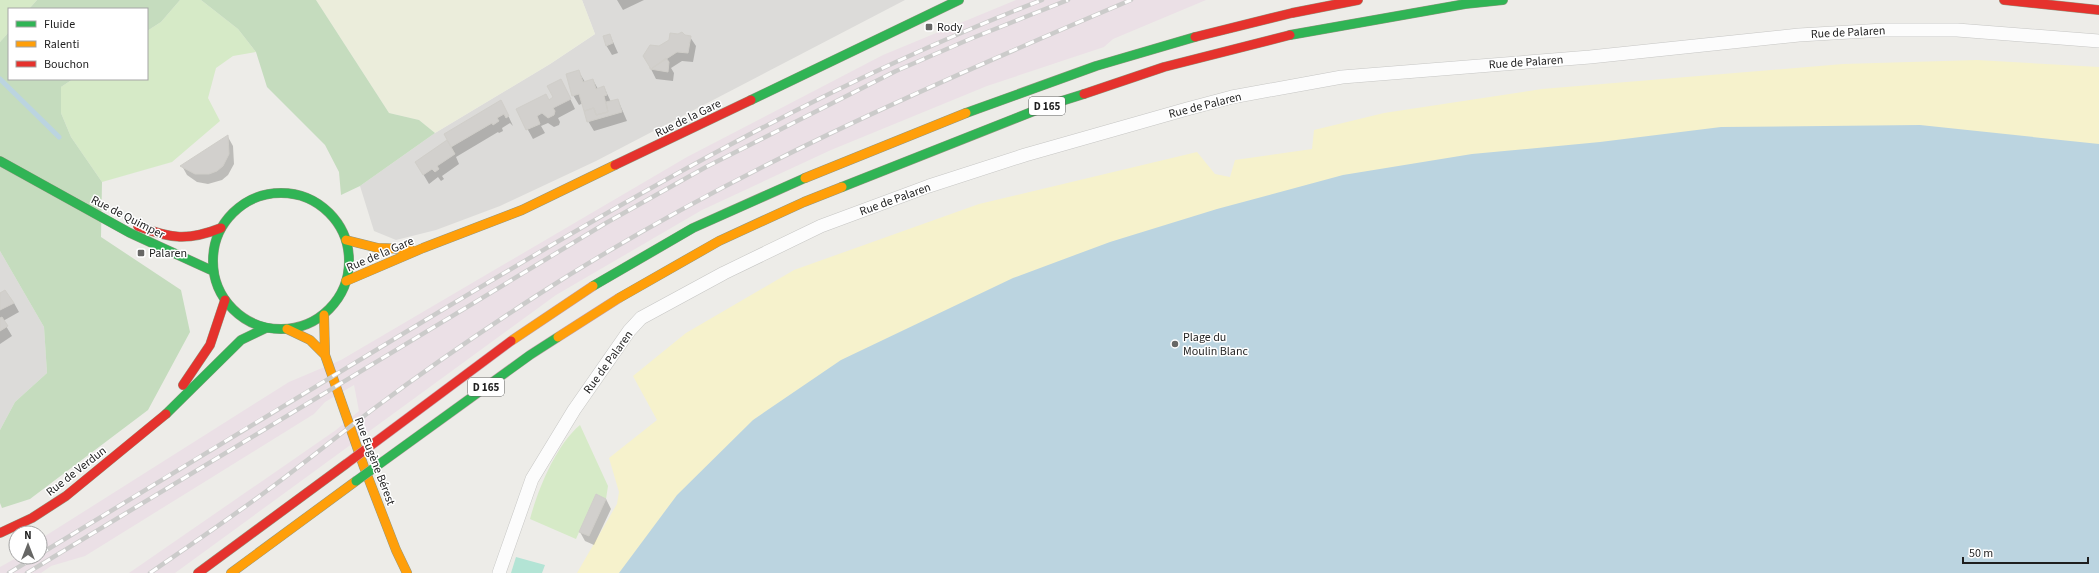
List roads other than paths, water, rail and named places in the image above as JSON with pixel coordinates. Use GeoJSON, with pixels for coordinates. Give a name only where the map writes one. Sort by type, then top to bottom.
{"type":"FeatureCollection","features":[{"type":"Feature","properties":{"kind":"main road","name":"Rue de la Gare"},"geometry":{"type":"LineString","coordinates":[[346,281],[423,248],[536,204],[958,0]]}},
{"type":"Feature","properties":{"kind":"main road","name":"D 165"},"geometry":{"type":"LineString","coordinates":[[198,573],[508,343],[593,286],[694,227],[915,132],[1014,94],[1134,55],[1245,24],[1313,8],[1358,0]]}},
{"type":"Feature","properties":{"kind":"main road","name":"D 165"},"geometry":{"type":"LineString","coordinates":[[231,573],[530,355],[619,298],[719,241],[804,202],[1057,102],[1164,67],[1286,36],[1465,4],[1503,0]]}},
{"type":"Feature","properties":{"kind":"main road"},"geometry":{"type":"LineString","coordinates":[[2004,0],[2099,10]]}},
{"type":"Feature","properties":{"kind":"main road","name":"Rue de Quimper"},"geometry":{"type":"LineString","coordinates":[[0,161],[130,233],[193,260],[213,271]]}},
{"type":"Feature","properties":{"kind":"main road"},"geometry":{"type":"LineString","coordinates":[[273,194],[300,196],[321,206],[336,219],[346,240],[349,258],[346,281],[338,299],[324,315],[309,324],[287,329],[266,328],[253,324],[232,308],[218,288],[213,271],[214,249],[221,228],[238,209],[249,202],[273,194]]}},
{"type":"Feature","properties":{"kind":"main road","name":"Rue de Quimper"},"geometry":{"type":"LineString","coordinates":[[76,204],[156,233],[175,236],[201,236],[221,228]]}},
{"type":"Feature","properties":{"kind":"main road","name":"Rue de la Gare"},"geometry":{"type":"LineString","coordinates":[[346,240],[366,247],[387,250],[423,248]]}},
{"type":"Feature","properties":{"kind":"main road","name":"Rue de Verdun"},"geometry":{"type":"LineString","coordinates":[[161,418],[210,345],[225,300]]}},
{"type":"Feature","properties":{"kind":"main road","name":"Rue Eugène Bérest"},"geometry":{"type":"LineString","coordinates":[[324,315],[324,355],[364,467],[396,550],[407,573]]}},
{"type":"Feature","properties":{"kind":"main road","name":"Rue de Verdun"},"geometry":{"type":"LineString","coordinates":[[0,533],[32,518],[66,496],[161,418],[241,340],[266,328]]}},
{"type":"Feature","properties":{"kind":"main road","name":"Rue Eugène Bérest"},"geometry":{"type":"LineString","coordinates":[[287,329],[310,340],[324,355]]}},
{"type":"Feature","properties":{"kind":"street","name":"Rue de Palaren"},"geometry":{"type":"LineString","coordinates":[[499,573],[532,479],[578,404],[629,331],[641,318],[724,273],[821,226],[929,186],[1040,150],[1232,97],[1342,77],[1590,57],[1799,35],[1884,30],[1957,30],[2099,41]]}},
{"type":"Feature","properties":{"kind":"water"},"geometry":{"type":"Polygon","coordinates":[[[1920,125],[2099,144],[2099,573],[619,573],[677,495],[753,420],[841,360],[1013,278],[1110,242],[1217,209],[1343,175],[1472,154],[1600,142],[1721,127],[1920,125]]]}},
{"type":"Feature","properties":{"kind":"waterway"},"geometry":{"type":"LineString","coordinates":[[0,79],[59,137]]}},
{"type":"Feature","properties":{"kind":"railway"},"geometry":{"type":"LineString","coordinates":[[48,549],[499,276],[726,147],[881,69],[961,33],[1042,0]]}},
{"type":"Feature","properties":{"kind":"railway"},"geometry":{"type":"LineString","coordinates":[[27,573],[606,223],[706,167],[896,71],[970,39],[1068,0]]}},
{"type":"Feature","properties":{"kind":"railway"},"geometry":{"type":"LineString","coordinates":[[150,573],[257,498],[435,364],[536,296],[607,252],[679,211],[828,135],[979,66],[1131,0]]}},
{"type":"Feature","properties":{"kind":"railway"},"geometry":{"type":"LineString","coordinates":[[9,573],[22,565]]}},
{"type":"Feature","properties":{"kind":"place","name":"Rody"},"geometry":{"type":"Point","coordinates":[929,27]}},
{"type":"Feature","properties":{"kind":"place","name":"Palaren"},"geometry":{"type":"Point","coordinates":[141,253]}},
{"type":"Feature","properties":{"kind":"place","name":"Plage du Moulin Blanc"},"geometry":{"type":"Point","coordinates":[1175,344]}}]}
